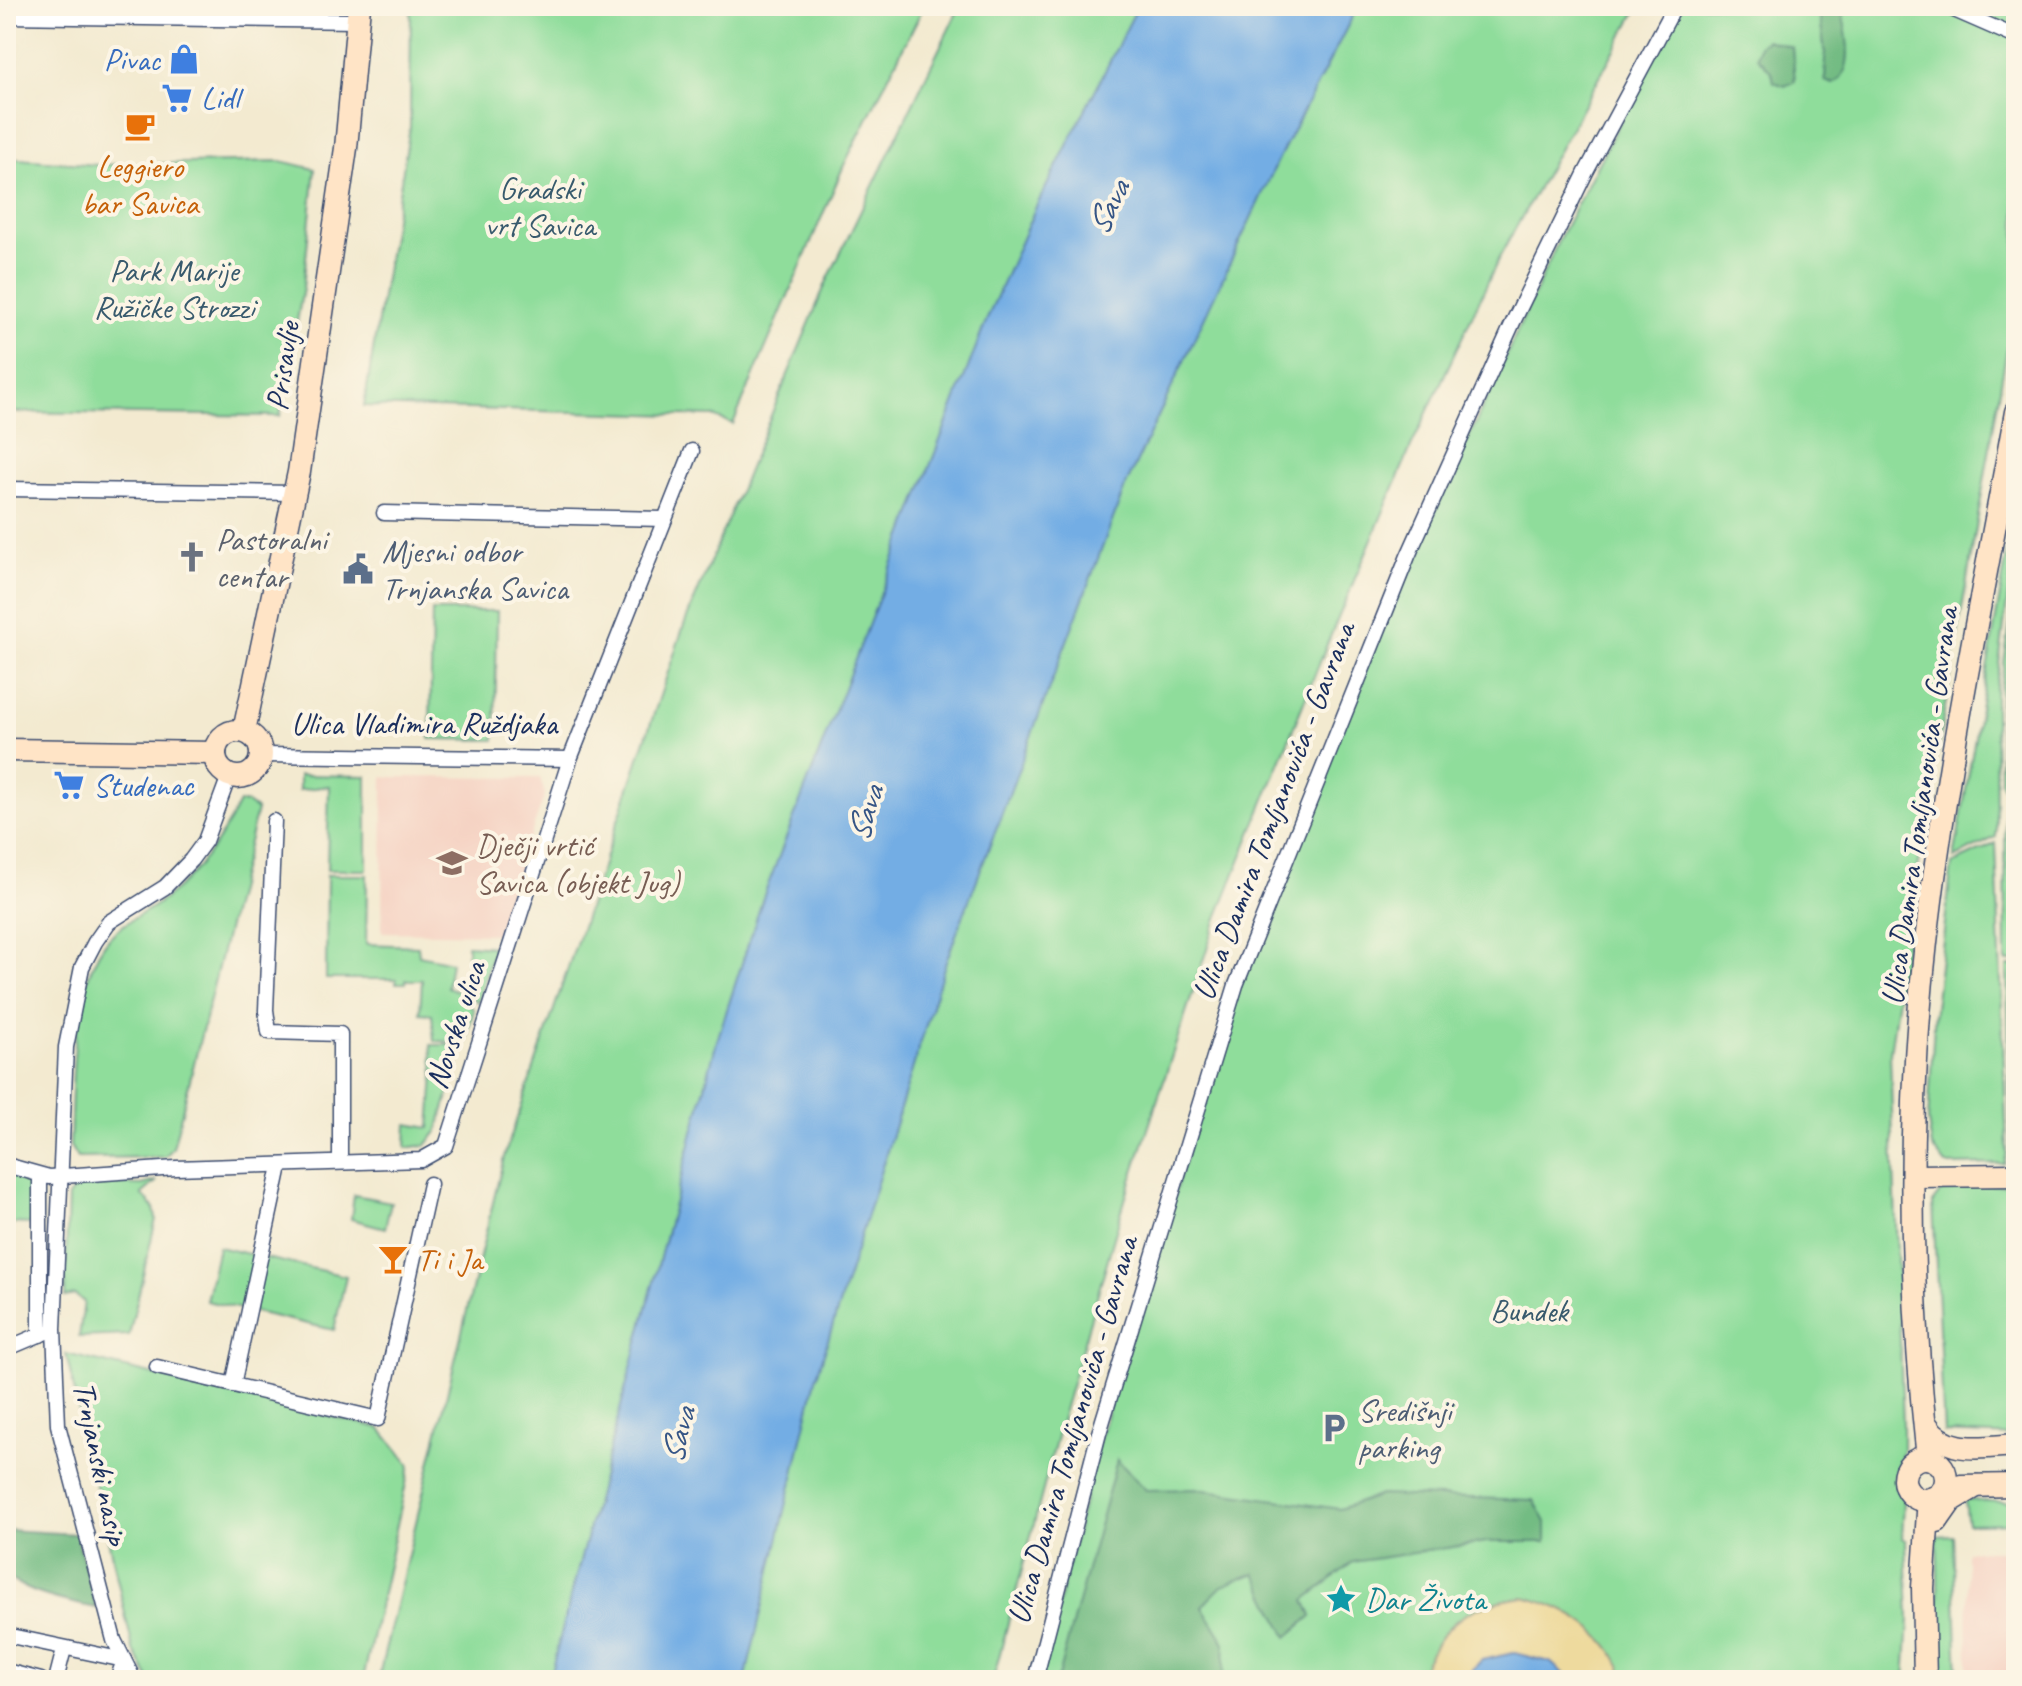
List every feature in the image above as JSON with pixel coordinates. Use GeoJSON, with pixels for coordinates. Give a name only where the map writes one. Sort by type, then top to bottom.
{"type":"FeatureCollection","features":[{"type":"Feature","properties":{"kind":"street","name":"Ulica Damira Tomljanovića - Gavrana"},"geometry":{"type":"LineString","coordinates":[[1035,1680],[1099,1433],[1236,985],[1414,542],[1586,172],[1675,6]]}},
{"type":"Feature","properties":{"kind":"street"},"geometry":{"type":"LineString","coordinates":[[1945,6],[2016,37]]}},
{"type":"Feature","properties":{"kind":"street"},"geometry":{"type":"LineString","coordinates":[[6,16],[113,12],[359,14]]}},
{"type":"Feature","properties":{"kind":"street","name":"Prisavlje"},"geometry":{"type":"LineString","coordinates":[[244,731],[294,493],[346,148],[359,14]]}},
{"type":"Feature","properties":{"kind":"street","name":"Ulica Damira Tomljanovića - Gavrana"},"geometry":{"type":"LineString","coordinates":[[1925,1461],[1918,1357],[1914,1176],[1919,1027],[1931,904],[2016,412]]}},
{"type":"Feature","properties":{"kind":"street","name":"Ulica Vladimira Ruždjaka"},"geometry":{"type":"LineString","coordinates":[[262,755],[570,759],[692,451]]}},
{"type":"Feature","properties":{"kind":"street"},"geometry":{"type":"LineString","coordinates":[[6,489],[294,493]]}},
{"type":"Feature","properties":{"kind":"street"},"geometry":{"type":"LineString","coordinates":[[384,513],[664,519]]}},
{"type":"Feature","properties":{"kind":"street"},"geometry":{"type":"LineString","coordinates":[[244,731],[257,739],[262,755],[251,773],[229,776],[219,767],[215,753],[224,735],[244,731]]}},
{"type":"Feature","properties":{"kind":"street"},"geometry":{"type":"LineString","coordinates":[[6,750],[215,753]]}},
{"type":"Feature","properties":{"kind":"street","name":"Novska ulica"},"geometry":{"type":"LineString","coordinates":[[59,1176],[421,1160],[446,1146],[570,759]]}},
{"type":"Feature","properties":{"kind":"street","name":"Trnjanski nasip"},"geometry":{"type":"LineString","coordinates":[[47,1332],[66,1047],[82,967],[109,922],[165,887],[191,860],[205,841],[229,776]]}},
{"type":"Feature","properties":{"kind":"street"},"geometry":{"type":"LineString","coordinates":[[274,821],[266,1010],[269,1032],[340,1034],[340,1162]]}},
{"type":"Feature","properties":{"kind":"street"},"geometry":{"type":"LineString","coordinates":[[6,1165],[40,1176],[59,1176]]}},
{"type":"Feature","properties":{"kind":"street"},"geometry":{"type":"LineString","coordinates":[[233,1385],[276,1198],[280,1166]]}},
{"type":"Feature","properties":{"kind":"street"},"geometry":{"type":"LineString","coordinates":[[1914,1176],[2016,1175]]}},
{"type":"Feature","properties":{"kind":"street","name":"Trnjanski nasip"},"geometry":{"type":"LineString","coordinates":[[40,1176],[47,1332],[58,1425],[114,1640],[134,1680]]}},
{"type":"Feature","properties":{"kind":"street"},"geometry":{"type":"LineString","coordinates":[[157,1367],[378,1419],[430,1184]]}},
{"type":"Feature","properties":{"kind":"street"},"geometry":{"type":"LineString","coordinates":[[6,1349],[47,1332]]}},
{"type":"Feature","properties":{"kind":"street","name":"Ulica Damira Tomljanovića - Gavrana"},"geometry":{"type":"LineString","coordinates":[[1918,1357],[1926,1424],[1925,1461]]}},
{"type":"Feature","properties":{"kind":"street"},"geometry":{"type":"LineString","coordinates":[[1926,1424],[1936,1438],[1949,1446],[2016,1445]]}},
{"type":"Feature","properties":{"kind":"street"},"geometry":{"type":"LineString","coordinates":[[1923,1588],[1917,1563],[1910,1493],[1904,1482],[1925,1461],[2016,1458]]}},
{"type":"Feature","properties":{"kind":"street"},"geometry":{"type":"LineString","coordinates":[[1925,1461],[1945,1474],[1928,1512],[1923,1588],[1925,1680]]}},
{"type":"Feature","properties":{"kind":"street"},"geometry":{"type":"LineString","coordinates":[[1910,1493],[1917,1498],[1937,1495],[1953,1487],[2016,1485]]}},
{"type":"Feature","properties":{"kind":"street"},"geometry":{"type":"LineString","coordinates":[[1927,1548],[1941,1512],[1959,1494],[1976,1486]]}},
{"type":"Feature","properties":{"kind":"street"},"geometry":{"type":"LineString","coordinates":[[6,1635],[124,1660],[117,1680]]}},
{"type":"Feature","properties":{"kind":"street"},"geometry":{"type":"LineString","coordinates":[[56,1680],[64,1649]]}},
{"type":"Feature","properties":{"kind":"street"},"geometry":{"type":"LineString","coordinates":[[6,1671],[41,1680]]}},
{"type":"Feature","properties":{"kind":"shaded area","name":"Dječji vrtić Savica (objekt Jug)"},"geometry":{"type":"Polygon","coordinates":[[[383,777],[540,778],[545,794],[496,934],[382,932],[383,777]]]}},
{"type":"Feature","properties":{"kind":"shaded area"},"geometry":{"type":"Polygon","coordinates":[[[1967,1551],[2016,1551],[2016,1680],[1968,1680],[1967,1551]]]}},
{"type":"Feature","properties":{"kind":"green space","name":"Gradski vrt Savica"},"geometry":{"type":"Polygon","coordinates":[[[411,6],[924,6],[844,165],[733,424],[713,416],[364,406],[410,127],[411,6]]]}},
{"type":"Feature","properties":{"kind":"green space"},"geometry":{"type":"Polygon","coordinates":[[[960,6],[1138,6],[1035,209],[985,324],[763,898],[717,1041],[549,1680],[378,1680],[504,1157],[684,625],[826,283],[960,6]]]}},
{"type":"Feature","properties":{"kind":"green space"},"geometry":{"type":"Polygon","coordinates":[[[1358,6],[1639,6],[1499,258],[1411,447],[1328,642],[1217,918],[1127,1193],[1063,1414],[993,1680],[745,1680],[816,1379],[945,964],[1125,487],[1279,158],[1358,6]]]}},
{"type":"Feature","properties":{"kind":"green space","name":"Bundek"},"geometry":{"type":"Polygon","coordinates":[[[1680,6],[2016,6],[2016,296],[1914,887],[1890,1053],[1903,1425],[1903,1451],[1894,1478],[1904,1502],[1902,1538],[1906,1541],[1909,1619],[1905,1680],[1040,1680],[1099,1440],[1233,1002],[1365,666],[1561,235],[1680,6]]]}},
{"type":"Feature","properties":{"kind":"green space"},"geometry":{"type":"Polygon","coordinates":[[[1818,6],[1841,6],[1845,25],[1848,59],[1841,78],[1833,84],[1825,81],[1826,59],[1818,6]]]}},
{"type":"Feature","properties":{"kind":"green space"},"geometry":{"type":"Polygon","coordinates":[[[1766,40],[1792,47],[1795,81],[1785,86],[1774,82],[1772,72],[1757,57],[1759,45],[1766,40]]]}},
{"type":"Feature","properties":{"kind":"green space","name":"Park Marije Ružičke Strozzi"},"geometry":{"type":"Polygon","coordinates":[[[6,158],[97,165],[281,161],[315,169],[303,288],[280,416],[6,412],[6,158]]]}},
{"type":"Feature","properties":{"kind":"green space"},"geometry":{"type":"Polygon","coordinates":[[[2016,503],[2016,533],[1995,695],[1996,837],[1954,858],[2016,503]]]}},
{"type":"Feature","properties":{"kind":"green space"},"geometry":{"type":"Polygon","coordinates":[[[2016,584],[2016,792],[2003,787],[2000,781],[2000,690],[2016,584]]]}},
{"type":"Feature","properties":{"kind":"green space"},"geometry":{"type":"Polygon","coordinates":[[[432,611],[497,611],[495,740],[430,739],[432,611]]]}},
{"type":"Feature","properties":{"kind":"green space"},"geometry":{"type":"Polygon","coordinates":[[[299,775],[367,776],[367,870],[327,870],[329,786],[299,790],[299,775]]]}},
{"type":"Feature","properties":{"kind":"green space"},"geometry":{"type":"Polygon","coordinates":[[[2005,795],[2016,799],[2016,962],[2006,962],[2005,795]]]}},
{"type":"Feature","properties":{"kind":"green space"},"geometry":{"type":"Polygon","coordinates":[[[239,803],[247,803],[257,810],[173,1148],[165,1157],[77,1158],[70,1146],[73,1066],[80,1009],[96,958],[115,932],[187,879],[216,843],[239,803]]]}},
{"type":"Feature","properties":{"kind":"green space"},"geometry":{"type":"Polygon","coordinates":[[[1996,843],[2007,1153],[2004,1164],[1946,1165],[1932,1147],[1928,1121],[1935,1008],[1952,864],[1996,843]]]}},
{"type":"Feature","properties":{"kind":"green space"},"geometry":{"type":"Polygon","coordinates":[[[327,875],[367,875],[366,944],[418,946],[419,955],[451,962],[447,987],[458,991],[474,1010],[465,1042],[434,1041],[432,1014],[420,1013],[422,980],[396,983],[396,979],[326,979],[327,875]]]}},
{"type":"Feature","properties":{"kind":"green space"},"geometry":{"type":"Polygon","coordinates":[[[467,945],[494,947],[478,1002],[467,994],[467,945]]]}},
{"type":"Feature","properties":{"kind":"green space"},"geometry":{"type":"Polygon","coordinates":[[[2007,966],[2016,966],[2016,1158],[2011,1153],[2007,966]]]}},
{"type":"Feature","properties":{"kind":"green space"},"geometry":{"type":"Polygon","coordinates":[[[431,1045],[464,1045],[437,1132],[426,1145],[406,1148],[407,1124],[430,1128],[434,1075],[431,1045]]]}},
{"type":"Feature","properties":{"kind":"green space"},"geometry":{"type":"Polygon","coordinates":[[[6,1170],[34,1186],[36,1224],[6,1223],[6,1170]]]}},
{"type":"Feature","properties":{"kind":"green space"},"geometry":{"type":"Polygon","coordinates":[[[157,1181],[142,1194],[154,1208],[156,1219],[129,1335],[79,1337],[84,1302],[75,1295],[65,1297],[68,1197],[77,1185],[86,1183],[142,1185],[157,1181]]]}},
{"type":"Feature","properties":{"kind":"green space"},"geometry":{"type":"Polygon","coordinates":[[[2016,1185],[2016,1436],[1944,1433],[1933,1202],[1944,1187],[2016,1185]]]}},
{"type":"Feature","properties":{"kind":"green space"},"geometry":{"type":"Polygon","coordinates":[[[354,1195],[391,1202],[385,1228],[351,1219],[354,1195]]]}},
{"type":"Feature","properties":{"kind":"green space"},"geometry":{"type":"Polygon","coordinates":[[[218,1247],[346,1276],[334,1330],[206,1301],[218,1247]]]}},
{"type":"Feature","properties":{"kind":"green space"},"geometry":{"type":"Polygon","coordinates":[[[66,1354],[380,1428],[410,1465],[363,1680],[150,1680],[133,1649],[66,1354]]]}},
{"type":"Feature","properties":{"kind":"green space"},"geometry":{"type":"Polygon","coordinates":[[[1117,1460],[1146,1490],[1198,1489],[1340,1509],[1380,1495],[1534,1500],[1546,1522],[1546,1542],[1487,1542],[1353,1562],[1305,1600],[1312,1616],[1287,1637],[1255,1573],[1222,1586],[1202,1606],[1225,1643],[1223,1680],[1057,1680],[1117,1460]]]}},
{"type":"Feature","properties":{"kind":"green space"},"geometry":{"type":"Polygon","coordinates":[[[1965,1501],[2016,1503],[2016,1523],[1968,1524],[1965,1501]]]}},
{"type":"Feature","properties":{"kind":"green space"},"geometry":{"type":"Polygon","coordinates":[[[6,1530],[76,1534],[96,1608],[48,1597],[14,1581],[5,1565],[6,1530]]]}},
{"type":"Feature","properties":{"kind":"green space"},"geometry":{"type":"Polygon","coordinates":[[[1953,1535],[1958,1680],[1940,1680],[1937,1536],[1953,1535]]]}},
{"type":"Feature","properties":{"kind":"sand"},"geometry":{"type":"Polygon","coordinates":[[[1523,1597],[1556,1607],[1586,1624],[1610,1648],[1626,1680],[1572,1680],[1550,1662],[1514,1653],[1482,1660],[1461,1680],[1417,1680],[1435,1645],[1456,1621],[1484,1606],[1523,1597]]]}},
{"type":"Feature","properties":{"kind":"water","name":"Sava"},"geometry":{"type":"Polygon","coordinates":[[[1138,6],[1358,6],[1279,158],[1125,487],[945,964],[816,1379],[745,1680],[549,1680],[717,1041],[763,898],[985,324],[1035,209],[1138,6]]]}},
{"type":"Feature","properties":{"kind":"water"},"geometry":{"type":"Polygon","coordinates":[[[1514,1653],[1550,1662],[1572,1680],[1461,1680],[1482,1660],[1514,1653]]]}},
{"type":"Feature","properties":{"kind":"place","name":"Pivac"},"geometry":{"type":"Point","coordinates":[184,59]}},
{"type":"Feature","properties":{"kind":"place","name":"Lidl"},"geometry":{"type":"Point","coordinates":[177,98]}},
{"type":"Feature","properties":{"kind":"place","name":"Leggiero bar Savica"},"geometry":{"type":"Point","coordinates":[140,126]}},
{"type":"Feature","properties":{"kind":"place","name":"Pastoralni centar"},"geometry":{"type":"Point","coordinates":[192,557]}},
{"type":"Feature","properties":{"kind":"place","name":"Mjesni odbor Trnjanska Savica"},"geometry":{"type":"Point","coordinates":[358,569]}},
{"type":"Feature","properties":{"kind":"place","name":"Studenac"},"geometry":{"type":"Point","coordinates":[69,785]}},
{"type":"Feature","properties":{"kind":"place","name":"Dječji vrtić Savica (objekt Jug)"},"geometry":{"type":"Point","coordinates":[452,863]}},
{"type":"Feature","properties":{"kind":"place","name":"Ti i Ja"},"geometry":{"type":"Point","coordinates":[393,1259]}},
{"type":"Feature","properties":{"kind":"place","name":"Središnji parking"},"geometry":{"type":"Point","coordinates":[1334,1428]}},
{"type":"Feature","properties":{"kind":"place","name":"Dar Života"},"geometry":{"type":"Point","coordinates":[1341,1599]}}]}
